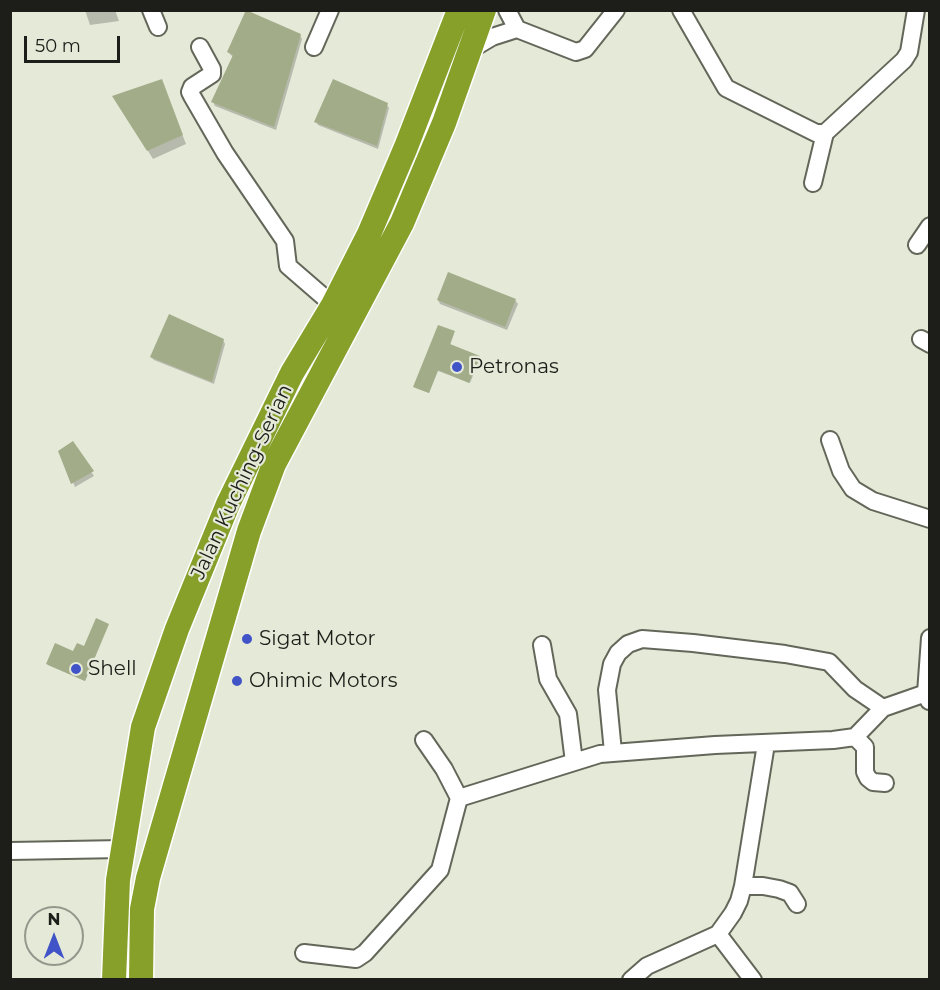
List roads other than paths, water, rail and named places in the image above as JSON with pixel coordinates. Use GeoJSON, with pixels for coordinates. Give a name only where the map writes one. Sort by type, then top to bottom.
{"type":"FeatureCollection","features":[{"type":"Feature","properties":{"kind":"highway","name":"Jalan Kuching-Serian"},"geometry":{"type":"LineString","coordinates":[[114,980],[118,880],[143,728],[187,602],[228,504],[269,419],[369,234],[390,188],[459,10]]}},
{"type":"Feature","properties":{"kind":"highway","name":"Jalan Kuching-Serian"},"geometry":{"type":"LineString","coordinates":[[141,980],[142,909],[148,878],[249,531],[274,464],[402,223],[444,123],[484,10]]}},
{"type":"Feature","properties":{"kind":"street"},"geometry":{"type":"LineString","coordinates":[[151,10],[158,27]]}},
{"type":"Feature","properties":{"kind":"street"},"geometry":{"type":"LineString","coordinates":[[507,10],[518,28],[576,52],[585,49],[616,10]]}},
{"type":"Feature","properties":{"kind":"street"},"geometry":{"type":"LineString","coordinates":[[681,10],[726,88],[816,133],[825,133]]}},
{"type":"Feature","properties":{"kind":"street"},"geometry":{"type":"LineString","coordinates":[[813,183],[825,133],[904,60],[909,52],[916,10]]}},
{"type":"Feature","properties":{"kind":"street"},"geometry":{"type":"LineString","coordinates":[[314,47],[329,11]]}},
{"type":"Feature","properties":{"kind":"street"},"geometry":{"type":"LineString","coordinates":[[470,50],[518,28]]}},
{"type":"Feature","properties":{"kind":"street"},"geometry":{"type":"LineString","coordinates":[[200,47],[212,69],[212,74],[192,87],[190,92],[192,96],[225,153],[285,241],[288,266],[333,304]]}},
{"type":"Feature","properties":{"kind":"street"},"geometry":{"type":"LineString","coordinates":[[917,245],[930,226]]}},
{"type":"Feature","properties":{"kind":"street"},"geometry":{"type":"LineString","coordinates":[[830,440],[841,471],[853,489],[873,501],[930,519]]}},
{"type":"Feature","properties":{"kind":"street"},"geometry":{"type":"LineString","coordinates":[[459,798],[613,752],[833,740],[855,736],[883,708],[928,698],[930,638]]}},
{"type":"Feature","properties":{"kind":"street"},"geometry":{"type":"LineString","coordinates":[[613,752],[607,690],[612,664],[618,653],[628,644],[642,639],[785,654],[829,662],[855,689],[883,708]]}},
{"type":"Feature","properties":{"kind":"street"},"geometry":{"type":"LineString","coordinates":[[542,645],[548,679],[568,714],[574,762]]}},
{"type":"Feature","properties":{"kind":"street"},"geometry":{"type":"LineString","coordinates":[[855,736],[865,747],[868,778],[873,782],[885,783]]}},
{"type":"Feature","properties":{"kind":"street"},"geometry":{"type":"LineString","coordinates":[[304,953],[356,959],[365,953],[440,870],[459,798],[444,769],[424,740]]}},
{"type":"Feature","properties":{"kind":"street"},"geometry":{"type":"LineString","coordinates":[[631,980],[647,966],[718,934],[733,913],[743,886],[766,744]]}},
{"type":"Feature","properties":{"kind":"street"},"geometry":{"type":"LineString","coordinates":[[10,851],[123,849]]}},
{"type":"Feature","properties":{"kind":"street"},"geometry":{"type":"LineString","coordinates":[[743,886],[779,889],[790,893],[797,904]]}},
{"type":"Feature","properties":{"kind":"street"},"geometry":{"type":"LineString","coordinates":[[718,934],[753,980]]}},
{"type":"Feature","properties":{"kind":"place","name":"Petronas"},"geometry":{"type":"Point","coordinates":[457,367]}},
{"type":"Feature","properties":{"kind":"place","name":"Sigat Motor"},"geometry":{"type":"Point","coordinates":[247,639]}},
{"type":"Feature","properties":{"kind":"place","name":"Shell"},"geometry":{"type":"Point","coordinates":[76,669]}},
{"type":"Feature","properties":{"kind":"place","name":"Ohimic Motors"},"geometry":{"type":"Point","coordinates":[237,681]}}]}
